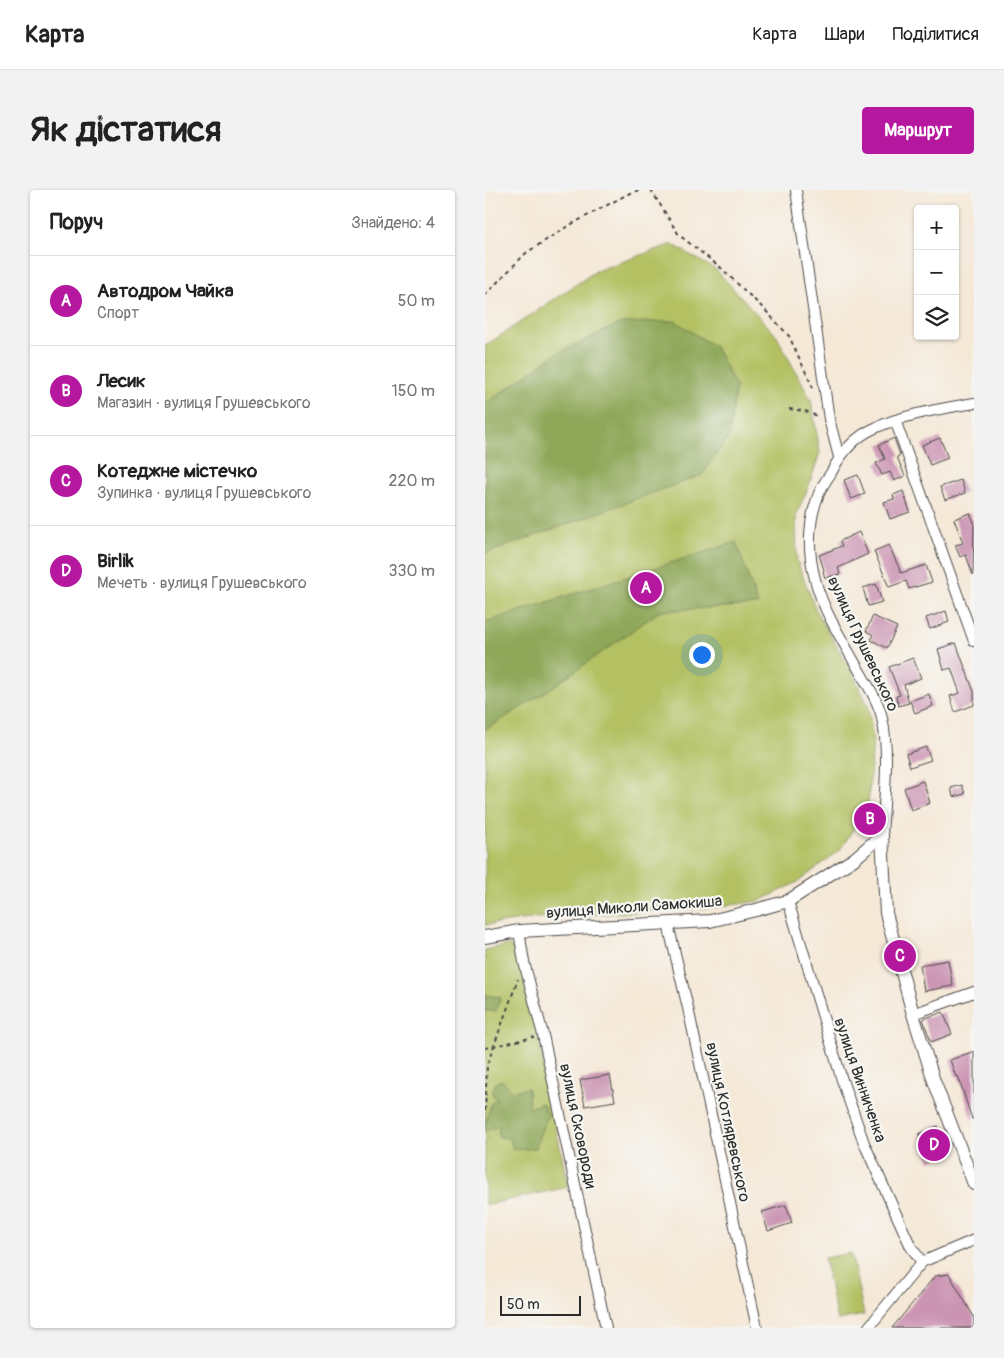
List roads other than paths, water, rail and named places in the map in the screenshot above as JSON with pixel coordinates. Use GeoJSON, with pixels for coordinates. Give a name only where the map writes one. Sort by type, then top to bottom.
{"type":"FeatureCollection","features":[{"type":"Feature","properties":{"kind":"street"},"geometry":{"type":"LineString","coordinates":[[796,190],[829,419],[839,457]]}},
{"type":"Feature","properties":{"kind":"street","name":"вулиця Грушевського"},"geometry":{"type":"LineString","coordinates":[[974,403],[895,420],[874,428],[853,441],[839,457],[818,495],[810,525],[809,550],[818,591],[831,620],[872,693],[882,716],[885,734],[882,835],[886,913],[933,1081],[974,1184]]}},
{"type":"Feature","properties":{"kind":"street"},"geometry":{"type":"LineString","coordinates":[[895,420],[974,641]]}},
{"type":"Feature","properties":{"kind":"street","name":"вулиця Миколи Самокиша"},"geometry":{"type":"LineString","coordinates":[[485,937],[519,931],[710,921],[756,910],[788,900],[854,859],[882,835]]}},
{"type":"Feature","properties":{"kind":"street","name":"вулиця Винниченка"},"geometry":{"type":"LineString","coordinates":[[788,900],[842,1080],[864,1143],[911,1247],[922,1262]]}},
{"type":"Feature","properties":{"kind":"street","name":"вулиця Котляревського"},"geometry":{"type":"LineString","coordinates":[[668,924],[757,1328]]}},
{"type":"Feature","properties":{"kind":"street","name":"вулиця Сковороди"},"geometry":{"type":"LineString","coordinates":[[519,931],[524,962],[543,1035],[606,1328]]}},
{"type":"Feature","properties":{"kind":"street"},"geometry":{"type":"LineString","coordinates":[[913,1014],[974,992]]}},
{"type":"Feature","properties":{"kind":"street"},"geometry":{"type":"LineString","coordinates":[[868,1328],[922,1262],[974,1240]]}},
{"type":"Feature","properties":{"kind":"place","name":"Автодром Чайка"},"geometry":{"type":"Point","coordinates":[646,588]}},
{"type":"Feature","properties":{"kind":"place","name":"Лесик"},"geometry":{"type":"Point","coordinates":[870,819]}},
{"type":"Feature","properties":{"kind":"place","name":"Котеджне містечко"},"geometry":{"type":"Point","coordinates":[900,956]}},
{"type":"Feature","properties":{"kind":"place","name":"Birlik"},"geometry":{"type":"Point","coordinates":[934,1145]}}]}
